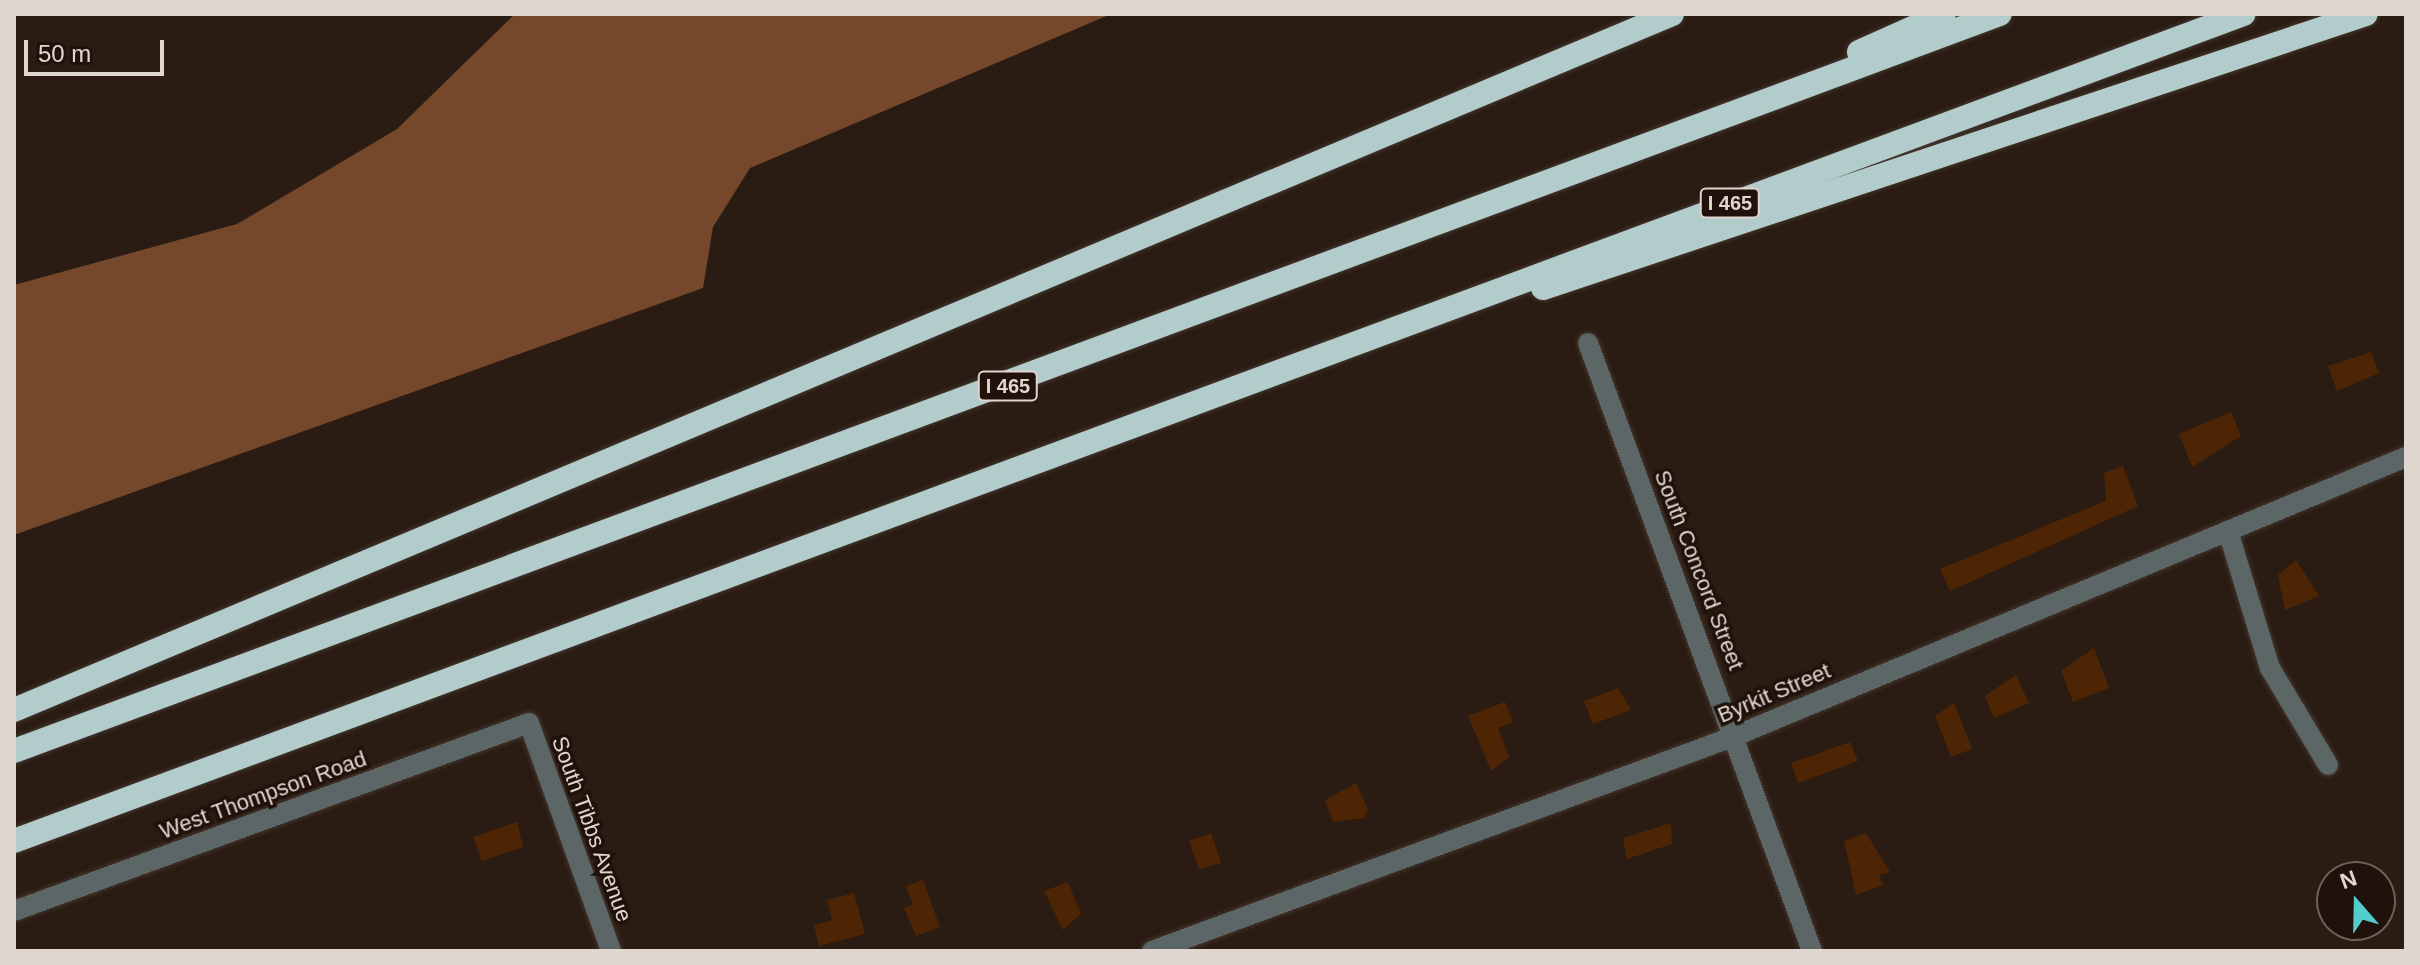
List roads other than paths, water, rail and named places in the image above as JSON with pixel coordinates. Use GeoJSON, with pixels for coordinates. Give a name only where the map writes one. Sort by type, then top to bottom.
{"type":"FeatureCollection","features":[{"type":"Feature","properties":{"kind":"highway"},"geometry":{"type":"LineString","coordinates":[[14,710],[1672,14]]}},
{"type":"Feature","properties":{"kind":"highway"},"geometry":{"type":"LineString","coordinates":[[1625,158],[1944,14]]}},
{"type":"Feature","properties":{"kind":"highway","name":"I 465"},"geometry":{"type":"LineString","coordinates":[[14,751],[1625,158],[2000,14]]}},
{"type":"Feature","properties":{"kind":"highway","name":"I 465"},"geometry":{"type":"LineString","coordinates":[[14,841],[1216,391],[2244,14]]}},
{"type":"Feature","properties":{"kind":"highway"},"geometry":{"type":"LineString","coordinates":[[1216,391],[1854,189],[2366,14]]}},
{"type":"Feature","properties":{"kind":"street","name":"South Concord Street"},"geometry":{"type":"LineString","coordinates":[[1588,343],[1812,951]]}},
{"type":"Feature","properties":{"kind":"street","name":"Byrkit Street"},"geometry":{"type":"LineString","coordinates":[[1152,951],[1735,736],[2406,457]]}},
{"type":"Feature","properties":{"kind":"street"},"geometry":{"type":"LineString","coordinates":[[2228,531],[2270,668],[2328,765]]}},
{"type":"Feature","properties":{"kind":"street","name":"West Thompson Road"},"geometry":{"type":"LineString","coordinates":[[14,911],[529,723]]}},
{"type":"Feature","properties":{"kind":"street","name":"South Tibbs Avenue"},"geometry":{"type":"LineString","coordinates":[[529,723],[611,951]]}}]}
